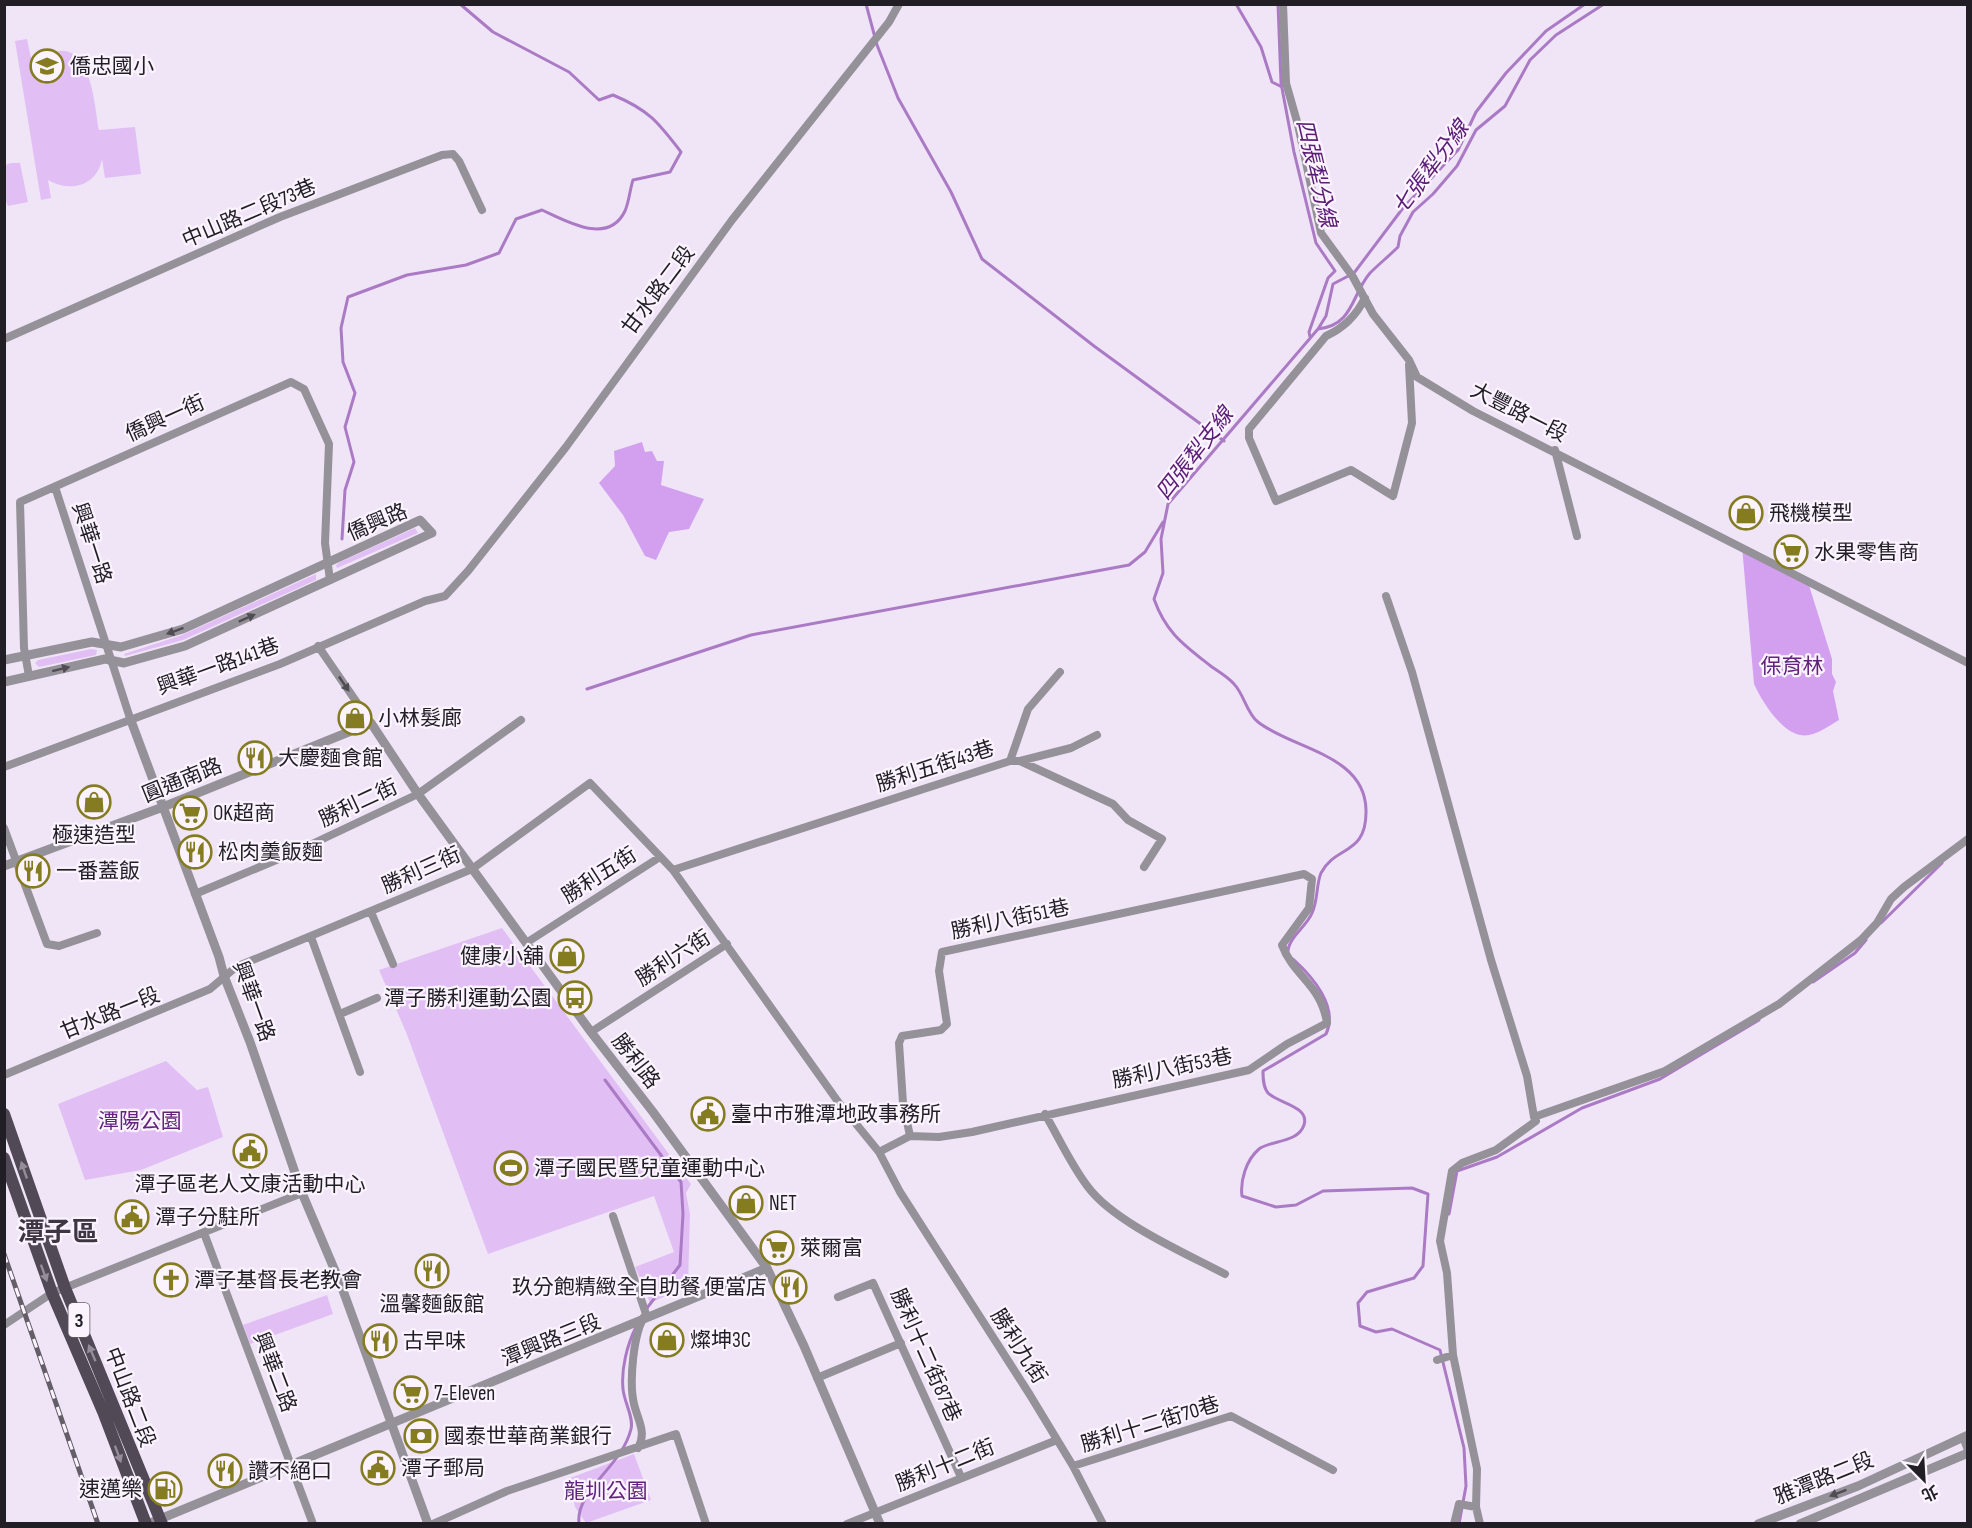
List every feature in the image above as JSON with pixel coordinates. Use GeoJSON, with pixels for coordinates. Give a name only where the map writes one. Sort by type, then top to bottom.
{"type":"FeatureCollection","features":[{"type":"Feature","properties":{"kind":"main road","name":"中山路二段"},"geometry":{"type":"LineString","coordinates":[[4,1114],[65,1288],[154,1522]]}},
{"type":"Feature","properties":{"kind":"main road","name":"中山路二段"},"geometry":{"type":"LineString","coordinates":[[4,1158],[52,1293],[154,1522]]}},
{"type":"Feature","properties":{"kind":"street","name":"甘水路二段"},"geometry":{"type":"LineString","coordinates":[[445,596],[468,571],[566,447],[732,220],[889,22],[899,4]]}},
{"type":"Feature","properties":{"kind":"street","name":"大豐路一段"},"geometry":{"type":"LineString","coordinates":[[1283,4],[1286,83],[1298,125],[1317,222],[1326,243],[1353,277],[1373,314],[1409,360],[1417,377],[1473,411],[1555,450],[1968,663]]}},
{"type":"Feature","properties":{"kind":"street","name":"中山路二段73巷"},"geometry":{"type":"LineString","coordinates":[[4,339],[280,217],[442,155],[453,154],[459,161],[482,210]]}},
{"type":"Feature","properties":{"kind":"street"},"geometry":{"type":"LineString","coordinates":[[1365,298],[1357,313],[1338,331],[1326,336],[1249,429],[1249,438],[1276,501],[1351,470],[1394,496],[1412,423],[1409,360]]}},
{"type":"Feature","properties":{"kind":"street","name":"僑興一街"},"geometry":{"type":"LineString","coordinates":[[29,676],[25,655],[18,507],[20,502],[279,387],[296,383],[303,389],[329,444],[325,564],[330,580]]}},
{"type":"Feature","properties":{"kind":"street"},"geometry":{"type":"LineString","coordinates":[[1555,450],[1577,536]]}},
{"type":"Feature","properties":{"kind":"street","name":"興華一路"},"geometry":{"type":"LineString","coordinates":[[55,487],[130,718],[250,1042],[302,1193],[334,1266],[428,1524]]}},
{"type":"Feature","properties":{"kind":"street","name":"僑興路"},"geometry":{"type":"LineString","coordinates":[[4,660],[92,642],[121,647],[178,631],[420,520],[432,533],[185,646],[124,663],[110,660],[4,682]]}},
{"type":"Feature","properties":{"kind":"street","name":"興華一路141巷"},"geometry":{"type":"LineString","coordinates":[[4,766],[280,664],[318,646],[445,596]]}},
{"type":"Feature","properties":{"kind":"street"},"geometry":{"type":"LineString","coordinates":[[1386,596],[1412,672],[1491,960],[1527,1076],[1536,1121],[1496,1150],[1462,1163],[1452,1171],[1440,1241],[1447,1273],[1453,1354],[1477,1469],[1476,1507],[1479,1524]]}},
{"type":"Feature","properties":{"kind":"street","name":"勝利路"},"geometry":{"type":"LineString","coordinates":[[318,646],[418,794],[472,869],[767,1268],[878,1519]]}},
{"type":"Feature","properties":{"kind":"street"},"geometry":{"type":"LineString","coordinates":[[1010,761],[1028,709],[1060,672]]}},
{"type":"Feature","properties":{"kind":"street","name":"勝利二街"},"geometry":{"type":"LineString","coordinates":[[195,894],[293,853],[418,794],[521,720]]}},
{"type":"Feature","properties":{"kind":"street","name":"圓通南路"},"geometry":{"type":"LineString","coordinates":[[4,866],[163,807],[371,723]]}},
{"type":"Feature","properties":{"kind":"street"},"geometry":{"type":"LineString","coordinates":[[1020,761],[1071,748],[1097,735]]}},
{"type":"Feature","properties":{"kind":"street","name":"勝利五街43巷"},"geometry":{"type":"LineString","coordinates":[[673,870],[1010,761],[1020,761],[1113,804],[1128,820],[1162,839],[1144,867]]}},
{"type":"Feature","properties":{"kind":"street","name":"勝利三街"},"geometry":{"type":"LineString","coordinates":[[224,976],[236,968],[472,869],[590,783],[660,857]]}},
{"type":"Feature","properties":{"kind":"street"},"geometry":{"type":"LineString","coordinates":[[4,828],[47,944],[58,946],[98,933]]}},
{"type":"Feature","properties":{"kind":"street"},"geometry":{"type":"LineString","coordinates":[[1534,1117],[1665,1071],[1779,1004],[1861,940],[1904,887],[1968,839]]}},
{"type":"Feature","properties":{"kind":"street","name":"勝利五街"},"geometry":{"type":"LineString","coordinates":[[526,943],[660,857],[673,870],[727,944]]}},
{"type":"Feature","properties":{"kind":"street","name":"勝利八街53巷"},"geometry":{"type":"LineString","coordinates":[[879,1152],[910,1136],[939,1137],[972,1132],[1249,1070],[1287,1044],[1327,1023],[1325,1007],[1309,981],[1287,960],[1282,945],[1309,908],[1312,879],[1304,874]]}},
{"type":"Feature","properties":{"kind":"street","name":"勝利八街51巷"},"geometry":{"type":"LineString","coordinates":[[910,1136],[903,1103],[899,1043],[902,1036],[941,1030],[947,1024],[939,971],[942,952],[1304,874]]}},
{"type":"Feature","properties":{"kind":"street"},"geometry":{"type":"LineString","coordinates":[[371,912],[393,964]]}},
{"type":"Feature","properties":{"kind":"street"},"geometry":{"type":"LineString","coordinates":[[311,937],[360,1071]]}},
{"type":"Feature","properties":{"kind":"street","name":"勝利六街"},"geometry":{"type":"LineString","coordinates":[[591,1032],[727,944],[839,1103]]}},
{"type":"Feature","properties":{"kind":"street","name":"甘水路一段"},"geometry":{"type":"LineString","coordinates":[[4,1075],[170,1008],[210,989],[224,976]]}},
{"type":"Feature","properties":{"kind":"street"},"geometry":{"type":"LineString","coordinates":[[340,1014],[377,998]]}},
{"type":"Feature","properties":{"kind":"street","name":"勝利九街"},"geometry":{"type":"LineString","coordinates":[[839,1103],[879,1152],[900,1192],[1073,1466],[1103,1524]]}},
{"type":"Feature","properties":{"kind":"street"},"geometry":{"type":"LineString","coordinates":[[1045,1114],[1089,1188],[1104,1202],[1159,1239],[1225,1274]]}},
{"type":"Feature","properties":{"kind":"street"},"geometry":{"type":"LineString","coordinates":[[4,1325],[52,1293],[302,1193]]}},
{"type":"Feature","properties":{"kind":"street"},"geometry":{"type":"LineString","coordinates":[[614,1216],[646,1314],[637,1323],[632,1382],[634,1403],[643,1431],[638,1448]]}},
{"type":"Feature","properties":{"kind":"street","name":"興華二路"},"geometry":{"type":"LineString","coordinates":[[204,1233],[313,1524]]}},
{"type":"Feature","properties":{"kind":"street","name":"潭興路三段"},"geometry":{"type":"LineString","coordinates":[[154,1522],[767,1268]]}},
{"type":"Feature","properties":{"kind":"street","name":"勝利十二街87巷"},"geometry":{"type":"LineString","coordinates":[[838,1298],[873,1283],[961,1477]]}},
{"type":"Feature","properties":{"kind":"street"},"geometry":{"type":"LineString","coordinates":[[817,1378],[901,1342]]}},
{"type":"Feature","properties":{"kind":"street"},"geometry":{"type":"LineString","coordinates":[[1437,1360],[1453,1354]]}},
{"type":"Feature","properties":{"kind":"street","name":"勝利十二街70巷"},"geometry":{"type":"LineString","coordinates":[[1073,1466],[1231,1416],[1333,1470]]}},
{"type":"Feature","properties":{"kind":"street"},"geometry":{"type":"LineString","coordinates":[[433,1524],[507,1491],[615,1457],[676,1434],[706,1524]]}},
{"type":"Feature","properties":{"kind":"street"},"geometry":{"type":"LineString","coordinates":[[1965,1436],[1968,1451]]}},
{"type":"Feature","properties":{"kind":"street","name":"雅潭路二段"},"geometry":{"type":"LineString","coordinates":[[1758,1524],[1858,1486],[1965,1436]]}},
{"type":"Feature","properties":{"kind":"street","name":"勝利十二街"},"geometry":{"type":"LineString","coordinates":[[847,1524],[878,1519],[961,1477],[1057,1440]]}},
{"type":"Feature","properties":{"kind":"street","name":"雅潭路二段"},"geometry":{"type":"LineString","coordinates":[[1800,1524],[1968,1451]]}},
{"type":"Feature","properties":{"kind":"street"},"geometry":{"type":"LineString","coordinates":[[1454,1524],[1459,1504],[1476,1507]]}},
{"type":"Feature","properties":{"kind":"green space"},"geometry":{"type":"Polygon","coordinates":[[[27,39],[32,63],[51,53],[66,51],[77,56],[85,67],[90,82],[99,130],[135,127],[141,174],[105,178],[102,159],[95,176],[89,181],[65,186],[48,180],[51,198],[41,200],[15,41],[27,39]]]}},
{"type":"Feature","properties":{"kind":"green space"},"geometry":{"type":"Polygon","coordinates":[[[20,163],[28,202],[8,206],[5,199],[5,165],[20,163]]]}},
{"type":"Feature","properties":{"kind":"green space"},"geometry":{"type":"Polygon","coordinates":[[[642,442],[645,452],[652,451],[657,461],[664,461],[661,485],[704,499],[689,529],[669,532],[656,560],[645,556],[623,515],[599,483],[615,466],[614,451],[642,442]]]}},
{"type":"Feature","properties":{"kind":"green space"},"geometry":{"type":"Polygon","coordinates":[[[415,528],[418,533],[337,568],[336,565],[340,562],[415,528]]]}},
{"type":"Feature","properties":{"kind":"green space","name":"保育林"},"geometry":{"type":"Polygon","coordinates":[[[1742,546],[1808,582],[1832,659],[1832,674],[1836,682],[1833,691],[1839,720],[1816,733],[1800,735],[1786,728],[1767,707],[1754,684],[1742,546]]]}},
{"type":"Feature","properties":{"kind":"green space"},"geometry":{"type":"Polygon","coordinates":[[[316,574],[316,580],[183,640],[125,656],[124,654],[182,635],[316,574]]]}},
{"type":"Feature","properties":{"kind":"green space"},"geometry":{"type":"Polygon","coordinates":[[[91,649],[97,650],[96,655],[39,667],[35,663],[38,660],[91,649]]]}},
{"type":"Feature","properties":{"kind":"green space"},"geometry":{"type":"Polygon","coordinates":[[[502,928],[691,1184],[686,1193],[690,1214],[688,1286],[650,1303],[635,1267],[674,1252],[654,1196],[488,1254],[406,1032],[379,970],[502,928]]]}},
{"type":"Feature","properties":{"kind":"green space","name":"潭陽公園"},"geometry":{"type":"Polygon","coordinates":[[[166,1061],[197,1090],[208,1087],[223,1137],[141,1170],[85,1180],[58,1104],[166,1061]]]}},
{"type":"Feature","properties":{"kind":"green space"},"geometry":{"type":"Polygon","coordinates":[[[327,1295],[333,1314],[250,1344],[243,1325],[327,1295]]]}},
{"type":"Feature","properties":{"kind":"green space","name":"龍圳公園"},"geometry":{"type":"Polygon","coordinates":[[[634,1454],[651,1500],[586,1523],[575,1507],[570,1478],[634,1454]]]}},
{"type":"Feature","properties":{"kind":"waterway"},"geometry":{"type":"LineString","coordinates":[[342,539],[345,490],[354,462],[345,427],[355,393],[343,362],[341,328],[348,297],[407,275],[466,265],[499,253],[516,219],[542,210],[586,228],[608,227],[618,221],[625,211],[633,180],[670,172],[681,152],[659,125],[636,106],[613,95],[599,100],[569,72],[493,32],[460,4]]}},
{"type":"Feature","properties":{"kind":"waterway"},"geometry":{"type":"LineString","coordinates":[[866,4],[877,45],[898,98],[951,192],[982,259],[1094,346],[1224,441]]}},
{"type":"Feature","properties":{"kind":"waterway"},"geometry":{"type":"LineString","coordinates":[[1236,4],[1261,47],[1272,82],[1282,87]]}},
{"type":"Feature","properties":{"kind":"waterway","name":"四張犁分線"},"geometry":{"type":"LineString","coordinates":[[1278,4],[1281,83],[1294,152],[1316,243],[1335,271],[1328,278],[1309,332],[1310,337]]}},
{"type":"Feature","properties":{"kind":"waterway","name":"四張犁支線"},"geometry":{"type":"LineString","coordinates":[[1288,951],[1291,941],[1312,913],[1321,873],[1327,864],[1356,843],[1361,835],[1365,825],[1366,810],[1362,791],[1353,776],[1340,765],[1258,722],[1234,684],[1170,630],[1154,599],[1163,573],[1161,539],[1168,504],[1318,329],[1326,316],[1333,284],[1354,273],[1403,208],[1458,150],[1476,112],[1506,73],[1546,31],[1585,4]]}},
{"type":"Feature","properties":{"kind":"waterway","name":"七張犁分線"},"geometry":{"type":"LineString","coordinates":[[1318,329],[1339,322],[1345,315],[1370,273],[1398,247],[1400,236],[1413,212],[1433,194],[1457,166],[1476,130],[1505,106],[1530,60],[1556,35],[1604,4]]}},
{"type":"Feature","properties":{"kind":"waterway"},"geometry":{"type":"LineString","coordinates":[[587,689],[751,635],[1129,565],[1145,552],[1163,522]]}},
{"type":"Feature","properties":{"kind":"waterway"},"geometry":{"type":"LineString","coordinates":[[1881,923],[1942,863]]}},
{"type":"Feature","properties":{"kind":"waterway"},"geometry":{"type":"LineString","coordinates":[[1813,982],[1855,953],[1866,940]]}},
{"type":"Feature","properties":{"kind":"waterway","name":"四張犁支線"},"geometry":{"type":"LineString","coordinates":[[1293,959],[1322,993],[1329,1013],[1329,1024],[1326,1034],[1263,1071],[1264,1085],[1268,1093],[1298,1109],[1305,1119],[1304,1125],[1296,1135],[1264,1146],[1254,1154],[1245,1171],[1242,1196],[1276,1207],[1296,1205],[1323,1191],[1412,1188],[1428,1194],[1423,1266],[1414,1278],[1367,1292],[1358,1303],[1360,1326],[1376,1332],[1392,1329],[1440,1350],[1464,1448],[1466,1486],[1459,1524]]}},
{"type":"Feature","properties":{"kind":"waterway"},"geometry":{"type":"LineString","coordinates":[[1449,1214],[1457,1171],[1497,1157],[1582,1108],[1660,1079],[1759,1020]]}},
{"type":"Feature","properties":{"kind":"waterway"},"geometry":{"type":"LineString","coordinates":[[605,1080],[681,1182],[683,1214],[680,1265],[647,1308]]}},
{"type":"Feature","properties":{"kind":"waterway"},"geometry":{"type":"LineString","coordinates":[[579,1524],[584,1500],[619,1455],[631,1429],[632,1424],[623,1389],[623,1373],[627,1349],[636,1327]]}},
{"type":"Feature","properties":{"kind":"railway"},"geometry":{"type":"LineString","coordinates":[[4,1254],[98,1524]]}},
{"type":"Feature","properties":{"kind":"place","name":"僑忠國小"},"geometry":{"type":"Point","coordinates":[47,66]}},
{"type":"Feature","properties":{"kind":"place","name":"飛機模型"},"geometry":{"type":"Point","coordinates":[1746,513]}},
{"type":"Feature","properties":{"kind":"place","name":"水果零售商"},"geometry":{"type":"Point","coordinates":[1791,552]}},
{"type":"Feature","properties":{"kind":"place","name":"小林髮廊"},"geometry":{"type":"Point","coordinates":[355,718]}},
{"type":"Feature","properties":{"kind":"place","name":"大慶麵食館"},"geometry":{"type":"Point","coordinates":[255,758]}},
{"type":"Feature","properties":{"kind":"place","name":"極速造型"},"geometry":{"type":"Point","coordinates":[94,802]}},
{"type":"Feature","properties":{"kind":"place","name":"OK超商"},"geometry":{"type":"Point","coordinates":[190,813]}},
{"type":"Feature","properties":{"kind":"place","name":"松肉羹飯麵"},"geometry":{"type":"Point","coordinates":[195,852]}},
{"type":"Feature","properties":{"kind":"place","name":"一番蓋飯"},"geometry":{"type":"Point","coordinates":[33,871]}},
{"type":"Feature","properties":{"kind":"place","name":"健康小舖"},"geometry":{"type":"Point","coordinates":[567,956]}},
{"type":"Feature","properties":{"kind":"place","name":"潭子勝利運動公園"},"geometry":{"type":"Point","coordinates":[575,998]}},
{"type":"Feature","properties":{"kind":"place","name":"臺中市雅潭地政事務所"},"geometry":{"type":"Point","coordinates":[708,1114]}},
{"type":"Feature","properties":{"kind":"place","name":"潭子區老人文康活動中心"},"geometry":{"type":"Point","coordinates":[250,1151]}},
{"type":"Feature","properties":{"kind":"place","name":"潭子國民暨兒童運動中心"},"geometry":{"type":"Point","coordinates":[511,1168]}},
{"type":"Feature","properties":{"kind":"place","name":"NET"},"geometry":{"type":"Point","coordinates":[746,1203]}},
{"type":"Feature","properties":{"kind":"place","name":"潭子分駐所"},"geometry":{"type":"Point","coordinates":[132,1217]}},
{"type":"Feature","properties":{"kind":"place","name":"萊爾富"},"geometry":{"type":"Point","coordinates":[777,1248]}},
{"type":"Feature","properties":{"kind":"place","name":"溫馨麵飯館"},"geometry":{"type":"Point","coordinates":[432,1271]}},
{"type":"Feature","properties":{"kind":"place","name":"潭子基督長老教會"},"geometry":{"type":"Point","coordinates":[171,1280]}},
{"type":"Feature","properties":{"kind":"place","name":"玖分飽精緻全自助餐 便當店"},"geometry":{"type":"Point","coordinates":[790,1287]}},
{"type":"Feature","properties":{"kind":"place","name":"燦坤3C"},"geometry":{"type":"Point","coordinates":[667,1340]}},
{"type":"Feature","properties":{"kind":"place","name":"古早味"},"geometry":{"type":"Point","coordinates":[380,1341]}},
{"type":"Feature","properties":{"kind":"place","name":"7-Eleven"},"geometry":{"type":"Point","coordinates":[411,1393]}},
{"type":"Feature","properties":{"kind":"place","name":"國泰世華商業銀行"},"geometry":{"type":"Point","coordinates":[421,1436]}},
{"type":"Feature","properties":{"kind":"place","name":"潭子郵局"},"geometry":{"type":"Point","coordinates":[378,1468]}},
{"type":"Feature","properties":{"kind":"place","name":"讚不絕口"},"geometry":{"type":"Point","coordinates":[225,1471]}},
{"type":"Feature","properties":{"kind":"place","name":"速邁樂"},"geometry":{"type":"Point","coordinates":[165,1489]}},
{"type":"Feature","properties":{"kind":"district","name":"潭子區"},"geometry":{"type":"Point","coordinates":[58,1232]}}]}
